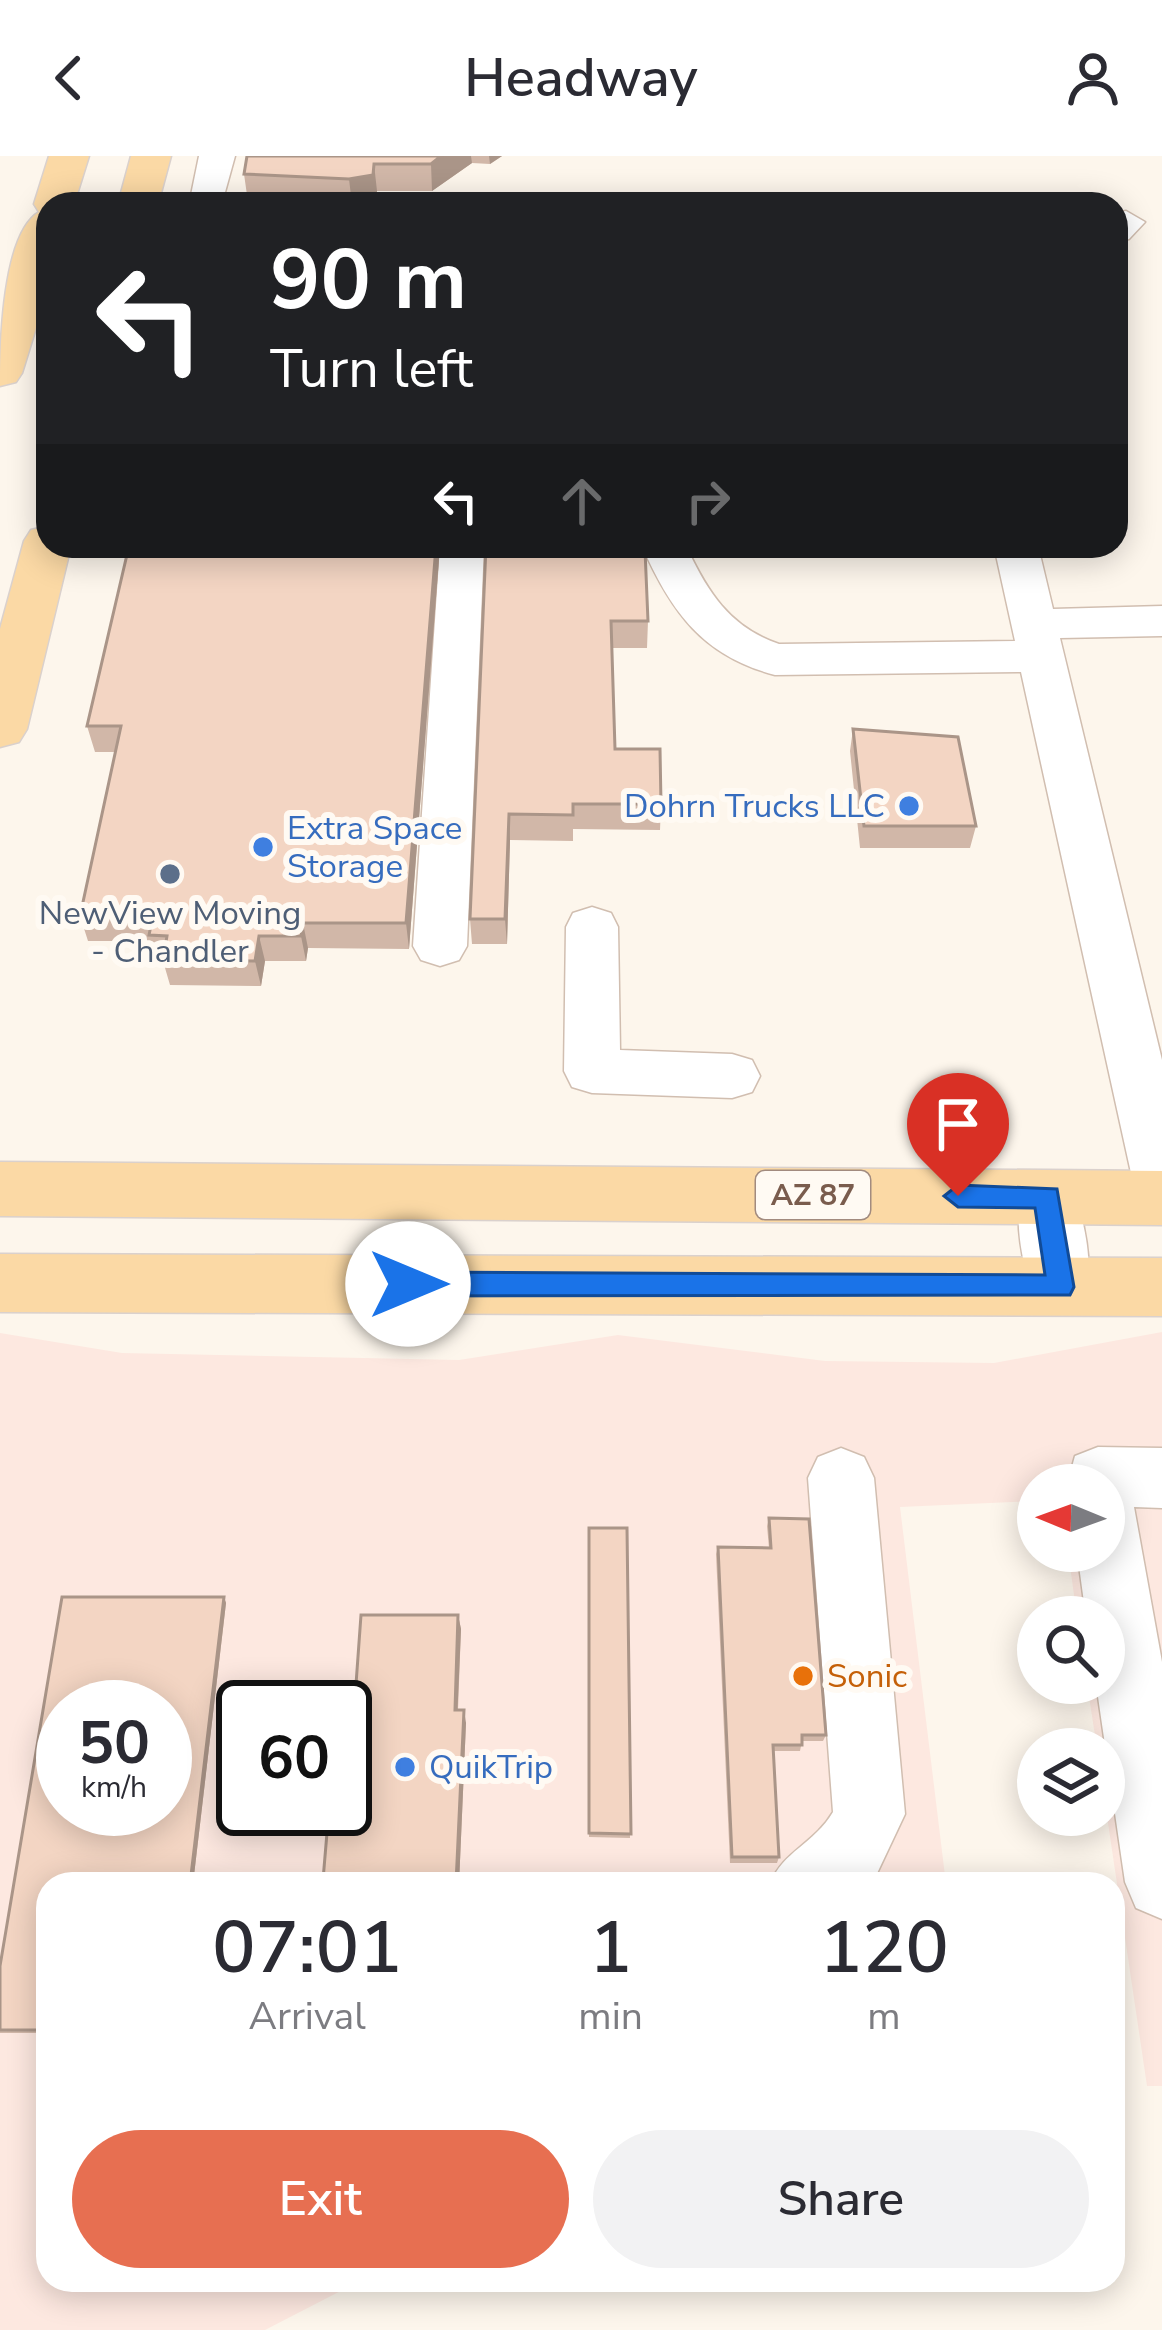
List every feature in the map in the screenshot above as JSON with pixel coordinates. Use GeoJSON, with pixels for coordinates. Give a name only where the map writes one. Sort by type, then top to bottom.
{"type":"FeatureCollection","features":[{"type":"Feature","properties":{"kind":"main road"},"geometry":{"type":"LineString","coordinates":[[58,192],[69,156]]}},
{"type":"Feature","properties":{"kind":"main road"},"geometry":{"type":"LineString","coordinates":[[141,192],[151,156]]}},
{"type":"Feature","properties":{"kind":"main road"},"geometry":{"type":"LineString","coordinates":[[0,373],[20,327],[36,268]]}},
{"type":"Feature","properties":{"kind":"main road"},"geometry":{"type":"LineString","coordinates":[[0,729],[44,558]]}},
{"type":"Feature","properties":{"kind":"main road","name":"AZ 87"},"geometry":{"type":"LineString","coordinates":[[0,1189],[1162,1198]]}},
{"type":"Feature","properties":{"kind":"main road"},"geometry":{"type":"LineString","coordinates":[[0,1283],[1162,1287]]}},
{"type":"Feature","properties":{"kind":"lane"},"geometry":{"type":"LineString","coordinates":[[210,192],[217,156]]}},
{"type":"Feature","properties":{"kind":"lane"},"geometry":{"type":"LineString","coordinates":[[440,946],[460,558]]}},
{"type":"Feature","properties":{"kind":"lane"},"geometry":{"type":"LineString","coordinates":[[671,558],[709,628],[740,649],[775,660],[1038,640],[1162,621]]}},
{"type":"Feature","properties":{"kind":"lane"},"geometry":{"type":"LineString","coordinates":[[1019,558],[1149,1063],[1162,1182]]}},
{"type":"Feature","properties":{"kind":"lane"},"geometry":{"type":"LineString","coordinates":[[592,927],[592,1071],[731,1076]]}},
{"type":"Feature","properties":{"kind":"lane"},"geometry":{"type":"LineString","coordinates":[[1047,1197],[1060,1287]]}},
{"type":"Feature","properties":{"kind":"lane"},"geometry":{"type":"LineString","coordinates":[[1125,1477],[1162,1478]]}},
{"type":"Feature","properties":{"kind":"lane"},"geometry":{"type":"LineString","coordinates":[[836,1872],[856,1847],[869,1814],[841,1478]]}},
{"type":"Feature","properties":{"kind":"lane"},"geometry":{"type":"LineString","coordinates":[[1113,1572],[1162,1882]]}},
{"type":"Feature","properties":{"kind":"shaded area"},"geometry":{"type":"Polygon","coordinates":[[[1162,1332],[1162,2086],[1147,2086],[1125,1938],[1125,1872],[1115,1872],[1110,1836],[1125,1836],[1125,1728],[1094,1728],[1090,1704],[1125,1704],[1125,1596],[1074,1596],[1071,1572],[1125,1572],[1125,1464],[1017,1464],[1017,1502],[900,1507],[945,1872],[36,1872],[36,2292],[339,2292],[265,2330],[0,2330],[0,1333],[122,1353],[459,1360],[618,1335],[825,1361],[994,1363],[1162,1332]]]}},
{"type":"Feature","properties":{"kind":"building"},"geometry":{"type":"Polygon","coordinates":[[[247,156],[441,156],[431,164],[374,164],[373,175],[349,179],[244,174],[247,156]]]}},
{"type":"Feature","properties":{"kind":"building","name":"Extra Space Storage"},"geometry":{"type":"Polygon","coordinates":[[[126,558],[435,558],[406,923],[303,923],[301,936],[259,936],[255,961],[163,960],[167,936],[149,935],[153,916],[80,916],[121,726],[87,726],[126,558]]]}},
{"type":"Feature","properties":{"kind":"building"},"geometry":{"type":"Polygon","coordinates":[[[485,558],[645,558],[648,621],[611,621],[615,749],[660,749],[661,804],[573,804],[573,815],[509,814],[505,919],[470,919],[485,558]]]}},
{"type":"Feature","properties":{"kind":"building","name":"Dohrn Trucks LLC"},"geometry":{"type":"Polygon","coordinates":[[[853,729],[958,737],[976,826],[864,826],[853,729]]]}},
{"type":"Feature","properties":{"kind":"building"},"geometry":{"type":"Polygon","coordinates":[[[769,1518],[809,1519],[826,1735],[802,1735],[802,1745],[773,1745],[779,1857],[732,1857],[718,1547],[771,1548],[769,1518]]]}},
{"type":"Feature","properties":{"kind":"building"},"geometry":{"type":"Polygon","coordinates":[[[589,1528],[627,1528],[631,1834],[589,1833],[589,1528]]]}},
{"type":"Feature","properties":{"kind":"building"},"geometry":{"type":"Polygon","coordinates":[[[62,1597],[224,1597],[191,1872],[36,1872],[36,2030],[0,2030],[0,1966],[36,1752],[36,1836],[192,1836],[192,1680],[48,1680],[62,1597]]]}},
{"type":"Feature","properties":{"kind":"building","name":"QuikTrip"},"geometry":{"type":"Polygon","coordinates":[[[361,1615],[458,1615],[455,1710],[464,1710],[457,1872],[324,1872],[327,1836],[372,1836],[372,1680],[356,1680],[361,1615]]]}},
{"type":"Feature","properties":{"kind":"place","name":"Dohrn Trucks LLC"},"geometry":{"type":"Point","coordinates":[909,806]}},
{"type":"Feature","properties":{"kind":"place","name":"Extra Space Storage"},"geometry":{"type":"Point","coordinates":[263,847]}},
{"type":"Feature","properties":{"kind":"place","name":"NewView Moving - Chandler"},"geometry":{"type":"Point","coordinates":[170,874]}},
{"type":"Feature","properties":{"kind":"place","name":"Sonic"},"geometry":{"type":"Point","coordinates":[803,1676]}},
{"type":"Feature","properties":{"kind":"place","name":"QuikTrip"},"geometry":{"type":"Point","coordinates":[405,1767]}},
{"type":"Feature","properties":{"kind":"route"},"geometry":{"type":"LineString","coordinates":[[408,1284],[1060,1287],[1047,1197],[958,1196]]}}]}
